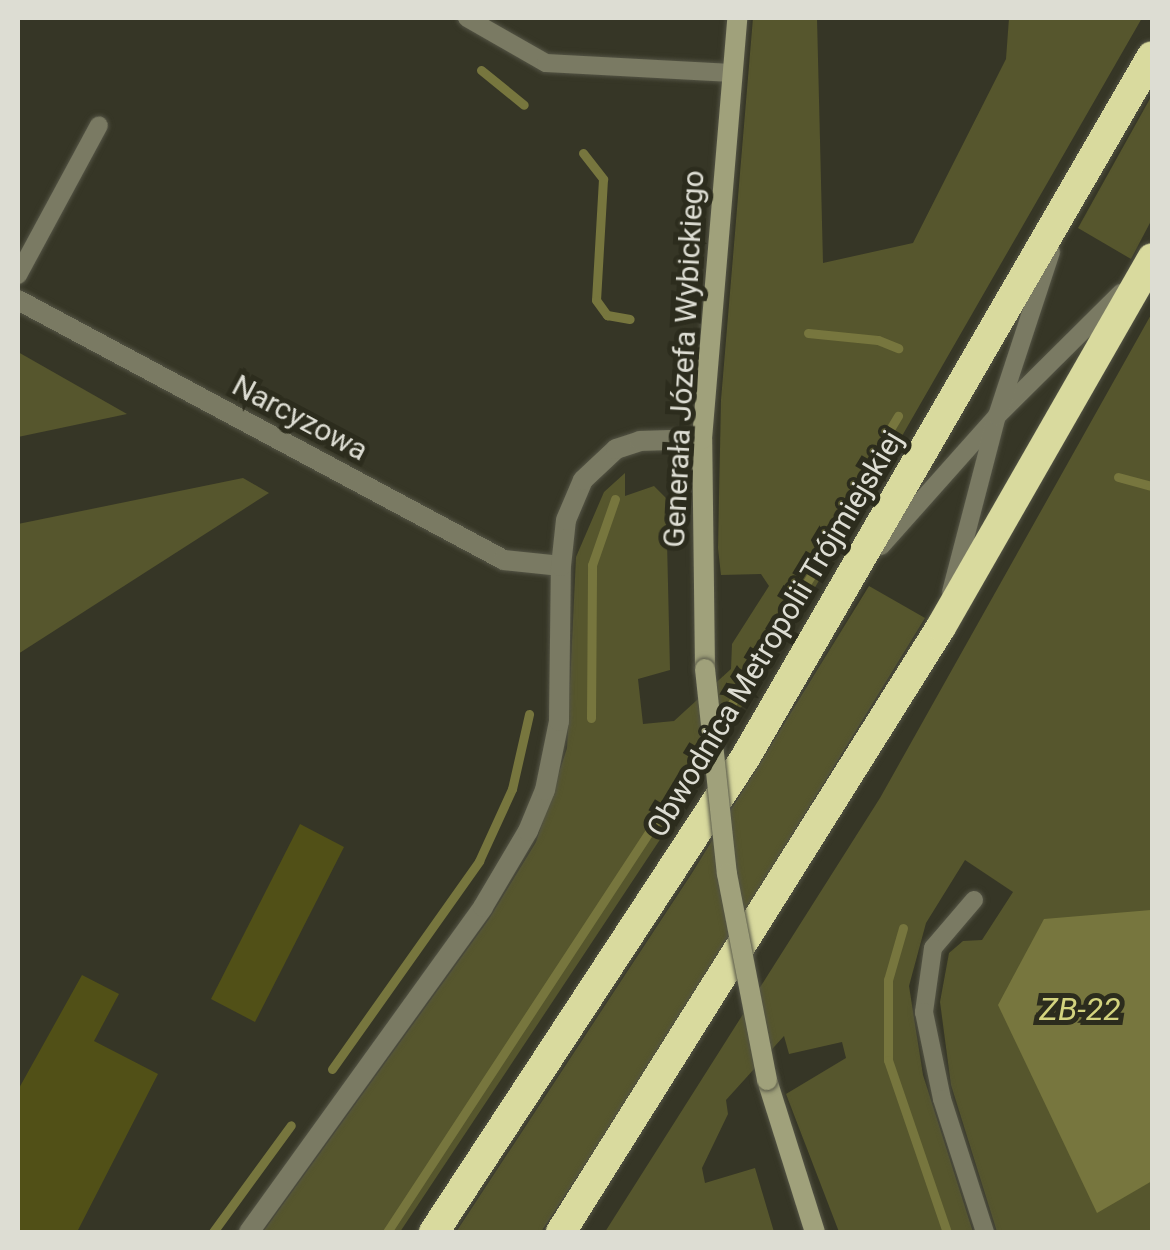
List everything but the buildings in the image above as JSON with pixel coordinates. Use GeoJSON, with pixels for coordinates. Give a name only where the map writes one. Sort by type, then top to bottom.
{"type":"FeatureCollection","features":[{"type":"Feature","properties":{"kind":"highway","name":"Obwodnica Metropolii Trójmiejskiej"},"geometry":{"type":"LineString","coordinates":[[434,1232],[546,1071],[854,576],[1152,56]]}},
{"type":"Feature","properties":{"kind":"highway"},"geometry":{"type":"LineString","coordinates":[[561,1232],[942,627],[1150,263]]}},
{"type":"Feature","properties":{"kind":"main road","name":"Generała Józefa Wybickiego"},"geometry":{"type":"LineString","coordinates":[[737,18],[702,439],[705,669],[727,874],[767,1080],[815,1232]]}},
{"type":"Feature","properties":{"kind":"street","name":"Narcyzowa"},"geometry":{"type":"LineString","coordinates":[[18,300],[504,560],[561,566]]}},
{"type":"Feature","properties":{"kind":"street"},"geometry":{"type":"LineString","coordinates":[[249,1232],[483,907],[528,831],[545,790],[560,722],[561,566],[566,520],[582,480],[616,449],[659,437],[702,439]]}},
{"type":"Feature","properties":{"kind":"lane"},"geometry":{"type":"LineString","coordinates":[[467,18],[546,63],[732,74]]}},
{"type":"Feature","properties":{"kind":"lane"},"geometry":{"type":"LineString","coordinates":[[18,275],[99,125]]}},
{"type":"Feature","properties":{"kind":"lane"},"geometry":{"type":"LineString","coordinates":[[942,627],[997,416],[1062,219]]}},
{"type":"Feature","properties":{"kind":"lane"},"geometry":{"type":"LineString","coordinates":[[854,576],[997,416],[1150,263]]}},
{"type":"Feature","properties":{"kind":"lane"},"geometry":{"type":"LineString","coordinates":[[974,900],[934,948],[924,1012],[942,1098],[984,1232]]}},
{"type":"Feature","properties":{"kind":"shaded area"},"geometry":{"type":"Polygon","coordinates":[[[753,18],[817,18],[823,263],[913,243],[1006,59],[1009,18],[1142,18],[817,584],[661,838],[400,1232],[263,1232],[489,919],[536,842],[567,748],[576,557],[604,492],[625,473],[625,496],[654,486],[666,498],[670,670],[638,679],[643,724],[674,721],[731,669],[732,644],[769,586],[761,574],[721,575],[718,548],[721,400],[753,18]]]}},
{"type":"Feature","properties":{"kind":"shaded area"},"geometry":{"type":"Polygon","coordinates":[[[1152,95],[1152,219],[1131,259],[1078,228],[1152,95]]]}},
{"type":"Feature","properties":{"kind":"shaded area"},"geometry":{"type":"Polygon","coordinates":[[[1152,313],[1152,1232],[997,1232],[951,1085],[940,1002],[949,953],[963,941],[982,940],[1013,892],[965,860],[926,923],[909,986],[923,1075],[973,1232],[839,1232],[786,1094],[846,1058],[842,1042],[789,1054],[784,1036],[726,1100],[728,1114],[702,1168],[705,1183],[755,1168],[774,1232],[605,1232],[880,798],[1152,313]]]}},
{"type":"Feature","properties":{"kind":"shaded area"},"geometry":{"type":"Polygon","coordinates":[[[18,352],[127,414],[18,437],[18,352]]]}},
{"type":"Feature","properties":{"kind":"shaded area"},"geometry":{"type":"Polygon","coordinates":[[[243,478],[269,493],[18,654],[18,524],[243,478]]]}},
{"type":"Feature","properties":{"kind":"shaded area"},"geometry":{"type":"Polygon","coordinates":[[[869,586],[925,618],[658,1054],[541,1232],[456,1232],[692,873],[869,586]]]}},
{"type":"Feature","properties":{"kind":"water","name":"ZB-22"},"geometry":{"type":"Polygon","coordinates":[[[1151,910],[1152,1181],[1097,1213],[998,1005],[1044,919],[1151,910]]]}},
{"type":"Feature","properties":{"kind":"waterway"},"geometry":{"type":"LineString","coordinates":[[481,70],[524,105]]}},
{"type":"Feature","properties":{"kind":"waterway"},"geometry":{"type":"LineString","coordinates":[[583,153],[603,179],[596,300],[607,315],[630,319]]}},
{"type":"Feature","properties":{"kind":"waterway"},"geometry":{"type":"LineString","coordinates":[[808,333],[878,340],[898,348]]}},
{"type":"Feature","properties":{"kind":"waterway"},"geometry":{"type":"LineString","coordinates":[[716,729],[822,558],[827,534],[898,416]]}},
{"type":"Feature","properties":{"kind":"waterway"},"geometry":{"type":"LineString","coordinates":[[1118,477],[1152,486]]}},
{"type":"Feature","properties":{"kind":"waterway"},"geometry":{"type":"LineString","coordinates":[[591,718],[592,565],[615,499]]}},
{"type":"Feature","properties":{"kind":"waterway"},"geometry":{"type":"LineString","coordinates":[[332,1069],[479,861],[512,789],[529,714]]}},
{"type":"Feature","properties":{"kind":"waterway"},"geometry":{"type":"LineString","coordinates":[[387,1232],[708,742]]}},
{"type":"Feature","properties":{"kind":"waterway"},"geometry":{"type":"LineString","coordinates":[[903,928],[888,980],[888,1060],[947,1232]]}},
{"type":"Feature","properties":{"kind":"waterway"},"geometry":{"type":"LineString","coordinates":[[213,1232],[291,1125]]}}]}
